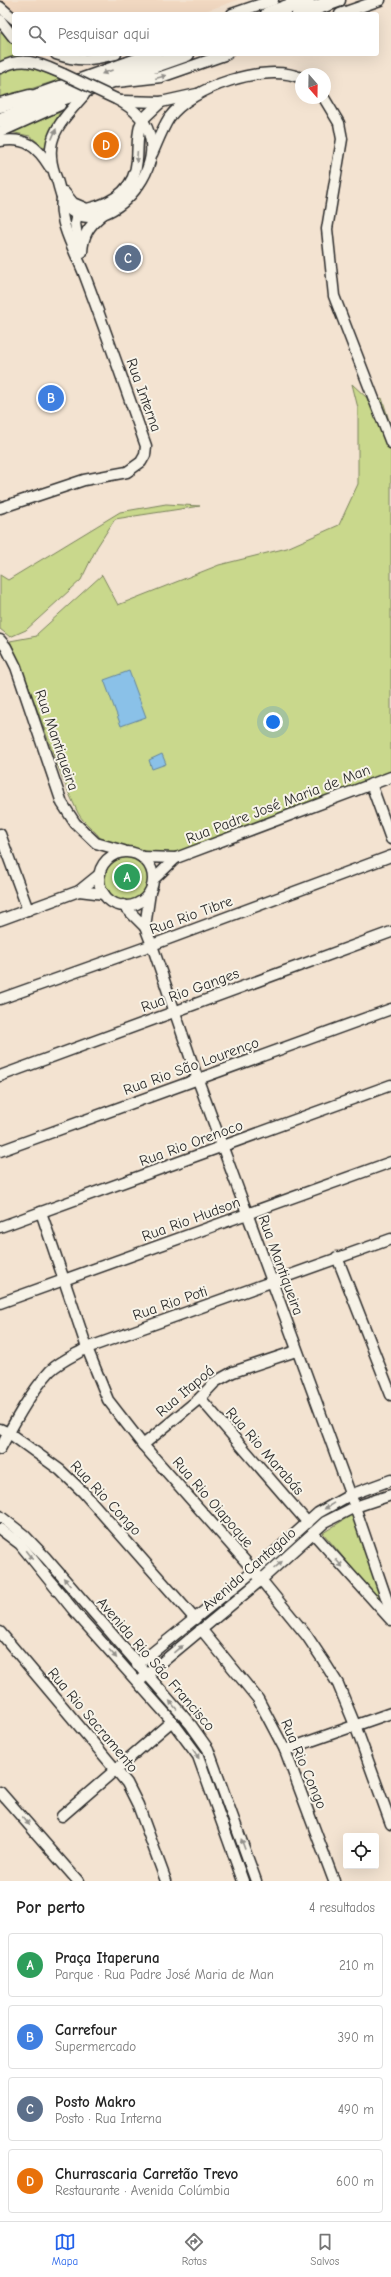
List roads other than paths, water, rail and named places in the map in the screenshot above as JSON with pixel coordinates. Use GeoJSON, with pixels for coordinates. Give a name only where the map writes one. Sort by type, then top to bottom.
{"type":"FeatureCollection","features":[{"type":"Feature","properties":{"kind":"highway"},"geometry":{"type":"LineString","coordinates":[[274,12],[307,0]]}},
{"type":"Feature","properties":{"kind":"highway"},"geometry":{"type":"LineString","coordinates":[[305,12],[338,0]]}},
{"type":"Feature","properties":{"kind":"highway"},"geometry":{"type":"LineString","coordinates":[[0,110],[150,56]]}},
{"type":"Feature","properties":{"kind":"highway"},"geometry":{"type":"LineString","coordinates":[[0,120],[181,56]]}},
{"type":"Feature","properties":{"kind":"highway"},"geometry":{"type":"LineString","coordinates":[[0,105],[46,94]]}},
{"type":"Feature","properties":{"kind":"street"},"geometry":{"type":"LineString","coordinates":[[238,12],[273,0]]}},
{"type":"Feature","properties":{"kind":"street"},"geometry":{"type":"LineString","coordinates":[[346,12],[380,0]]}},
{"type":"Feature","properties":{"kind":"street"},"geometry":{"type":"LineString","coordinates":[[0,7],[12,17]]}},
{"type":"Feature","properties":{"kind":"street"},"geometry":{"type":"LineString","coordinates":[[1,25],[12,36]]}},
{"type":"Feature","properties":{"kind":"street"},"geometry":{"type":"LineString","coordinates":[[33,56],[44,65]]}},
{"type":"Feature","properties":{"kind":"street"},"geometry":{"type":"LineString","coordinates":[[62,56],[73,60],[94,60],[109,56]]}},
{"type":"Feature","properties":{"kind":"street"},"geometry":{"type":"LineString","coordinates":[[0,132],[84,95],[109,82],[140,81],[161,77],[221,56]]}},
{"type":"Feature","properties":{"kind":"street"},"geometry":{"type":"LineString","coordinates":[[0,68],[16,61],[29,60],[44,65],[118,100],[136,111],[143,119],[150,135],[150,160]]}},
{"type":"Feature","properties":{"kind":"street"},"geometry":{"type":"LineString","coordinates":[[118,100],[161,102],[201,93],[259,73],[285,73],[295,76]]}},
{"type":"Feature","properties":{"kind":"street"},"geometry":{"type":"LineString","coordinates":[[0,141],[14,139],[29,143],[42,154],[53,172],[62,198],[68,208],[77,215],[91,216],[104,214],[119,206],[133,194],[143,179],[150,160],[170,118],[201,93]]}},
{"type":"Feature","properties":{"kind":"street"},"geometry":{"type":"LineString","coordinates":[[53,172],[50,146],[53,133],[84,95]]}},
{"type":"Feature","properties":{"kind":"street"},"geometry":{"type":"LineString","coordinates":[[81,266],[75,228],[77,215],[86,209],[115,199],[128,187],[136,172],[138,133],[143,119],[161,102]]}},
{"type":"Feature","properties":{"kind":"street"},"geometry":{"type":"LineString","coordinates":[[328,104],[339,123],[342,139],[327,229],[334,296],[391,442]]}},
{"type":"Feature","properties":{"kind":"street"},"geometry":{"type":"LineString","coordinates":[[59,186],[73,203],[86,209]]}},
{"type":"Feature","properties":{"kind":"street","name":"Rua Interna"},"geometry":{"type":"LineString","coordinates":[[0,508],[84,480],[128,472],[141,462],[145,455],[146,446],[81,266],[68,235],[60,208],[62,198]]}},
{"type":"Feature","properties":{"kind":"street","name":"Rua Interna"},"geometry":{"type":"LineString","coordinates":[[81,266],[85,234],[88,228],[104,214]]}},
{"type":"Feature","properties":{"kind":"street","name":"Rua Mantiqueira"},"geometry":{"type":"LineString","coordinates":[[0,640],[6,647],[16,667],[62,803],[75,823],[96,843],[104,864]]}},
{"type":"Feature","properties":{"kind":"street","name":"Rua Padre José Maria de Man"},"geometry":{"type":"LineString","coordinates":[[142,857],[176,858],[391,777]]}},
{"type":"Feature","properties":{"kind":"street"},"geometry":{"type":"LineString","coordinates":[[371,784],[391,839]]}},
{"type":"Feature","properties":{"kind":"street"},"geometry":{"type":"LineString","coordinates":[[0,834],[28,910]]}},
{"type":"Feature","properties":{"kind":"street","name":"Rua Mantiqueira"},"geometry":{"type":"LineString","coordinates":[[96,843],[124,851]]}},
{"type":"Feature","properties":{"kind":"street"},"geometry":{"type":"LineString","coordinates":[[124,851],[142,857],[151,868],[155,878],[150,892],[141,901],[123,905],[108,899],[100,887],[100,874],[104,864],[114,854],[124,851]]}},
{"type":"Feature","properties":{"kind":"street","name":"Rua Rio Tibre"},"geometry":{"type":"LineString","coordinates":[[0,999],[152,945],[391,856]]}},
{"type":"Feature","properties":{"kind":"street","name":"Rua Padre José Maria de Man"},"geometry":{"type":"LineString","coordinates":[[155,878],[176,858]]}},
{"type":"Feature","properties":{"kind":"street"},"geometry":{"type":"LineString","coordinates":[[0,920],[79,891],[100,874]]}},
{"type":"Feature","properties":{"kind":"street"},"geometry":{"type":"LineString","coordinates":[[79,891],[104,894]]}},
{"type":"Feature","properties":{"kind":"street","name":"Rua Mantiqueira"},"geometry":{"type":"LineString","coordinates":[[145,927],[150,892]]}},
{"type":"Feature","properties":{"kind":"street","name":"Rua Mantiqueira"},"geometry":{"type":"LineString","coordinates":[[123,905],[145,927],[152,945],[198,1080],[273,1283],[296,1351],[355,1507],[391,1612]]}},
{"type":"Feature","properties":{"kind":"street","name":"Rua Rio Ganges"},"geometry":{"type":"LineString","coordinates":[[0,1076],[391,932]]}},
{"type":"Feature","properties":{"kind":"street","name":"Rua Rio São Lourenço"},"geometry":{"type":"LineString","coordinates":[[0,1150],[198,1080],[391,1009]]}},
{"type":"Feature","properties":{"kind":"street","name":"Rua Rio Orenoco"},"geometry":{"type":"LineString","coordinates":[[0,1227],[391,1085]]}},
{"type":"Feature","properties":{"kind":"street","name":"Rua Rio Hudson"},"geometry":{"type":"LineString","coordinates":[[0,1303],[391,1162]]}},
{"type":"Feature","properties":{"kind":"street","name":"Rua Rio Oiapoque"},"geometry":{"type":"LineString","coordinates":[[41,1212],[87,1348],[108,1400],[143,1445],[254,1571],[307,1636],[338,1684],[355,1725],[391,1824]]}},
{"type":"Feature","properties":{"kind":"street","name":"Rua Rio Poti"},"geometry":{"type":"LineString","coordinates":[[0,1449],[4,1431],[51,1370],[87,1348],[273,1283],[391,1239]]}},
{"type":"Feature","properties":{"kind":"street"},"geometry":{"type":"LineString","coordinates":[[337,1258],[391,1395]]}},
{"type":"Feature","properties":{"kind":"street","name":"Rua Itapoá"},"geometry":{"type":"LineString","coordinates":[[143,1445],[200,1398],[215,1382],[233,1372],[296,1351]]}},
{"type":"Feature","properties":{"kind":"street","name":"Rua Rio Marabás"},"geometry":{"type":"LineString","coordinates":[[200,1398],[308,1523]]}},
{"type":"Feature","properties":{"kind":"street","name":"Rua Rio Congo"},"geometry":{"type":"LineString","coordinates":[[4,1431],[60,1470],[83,1492],[195,1619]]}},
{"type":"Feature","properties":{"kind":"street","name":"Avenida Cantagalo"},"geometry":{"type":"LineString","coordinates":[[137,1665],[254,1571],[330,1505],[350,1495],[391,1480]]}},
{"type":"Feature","properties":{"kind":"street","name":"Avenida Cantagalo"},"geometry":{"type":"LineString","coordinates":[[137,1682],[261,1580],[325,1522],[355,1507],[391,1495]]}},
{"type":"Feature","properties":{"kind":"street","name":"Avenida Rio São Francisco"},"geometry":{"type":"LineString","coordinates":[[0,1516],[24,1535],[147,1675],[208,1749],[256,1881]]}},
{"type":"Feature","properties":{"kind":"street","name":"Avenida Rio São Francisco"},"geometry":{"type":"LineString","coordinates":[[0,1529],[20,1544],[75,1612],[172,1721],[198,1756],[243,1881]]}},
{"type":"Feature","properties":{"kind":"street"},"geometry":{"type":"LineString","coordinates":[[313,1534],[391,1620]]}},
{"type":"Feature","properties":{"kind":"street"},"geometry":{"type":"LineString","coordinates":[[75,1612],[84,1604]]}},
{"type":"Feature","properties":{"kind":"street","name":"Rua Rio Congo"},"geometry":{"type":"LineString","coordinates":[[201,1629],[258,1699],[285,1750],[334,1881]]}},
{"type":"Feature","properties":{"kind":"street","name":"Rua Rio Sacramento"},"geometry":{"type":"LineString","coordinates":[[0,1632],[116,1768],[127,1783],[138,1804],[166,1881]]}},
{"type":"Feature","properties":{"kind":"street"},"geometry":{"type":"LineString","coordinates":[[285,1750],[391,1712]]}},
{"type":"Feature","properties":{"kind":"street"},"geometry":{"type":"LineString","coordinates":[[62,1816],[172,1721]]}},
{"type":"Feature","properties":{"kind":"street"},"geometry":{"type":"LineString","coordinates":[[0,1792],[78,1881]]}},
{"type":"Feature","properties":{"kind":"water"},"geometry":{"type":"Polygon","coordinates":[[[129,671],[146,717],[121,726],[104,680],[129,671]]]}},
{"type":"Feature","properties":{"kind":"water"},"geometry":{"type":"Polygon","coordinates":[[[162,754],[166,764],[152,769],[149,760],[162,754]]]}},
{"type":"Feature","properties":{"kind":"place","name":"Churrascaria Carretão Trevo"},"geometry":{"type":"Point","coordinates":[106,145]}},
{"type":"Feature","properties":{"kind":"place","name":"Posto Makro"},"geometry":{"type":"Point","coordinates":[128,258]}},
{"type":"Feature","properties":{"kind":"place","name":"Carrefour"},"geometry":{"type":"Point","coordinates":[51,398]}},
{"type":"Feature","properties":{"kind":"place","name":"Praça Itaperuna"},"geometry":{"type":"Point","coordinates":[127,877]}}]}
